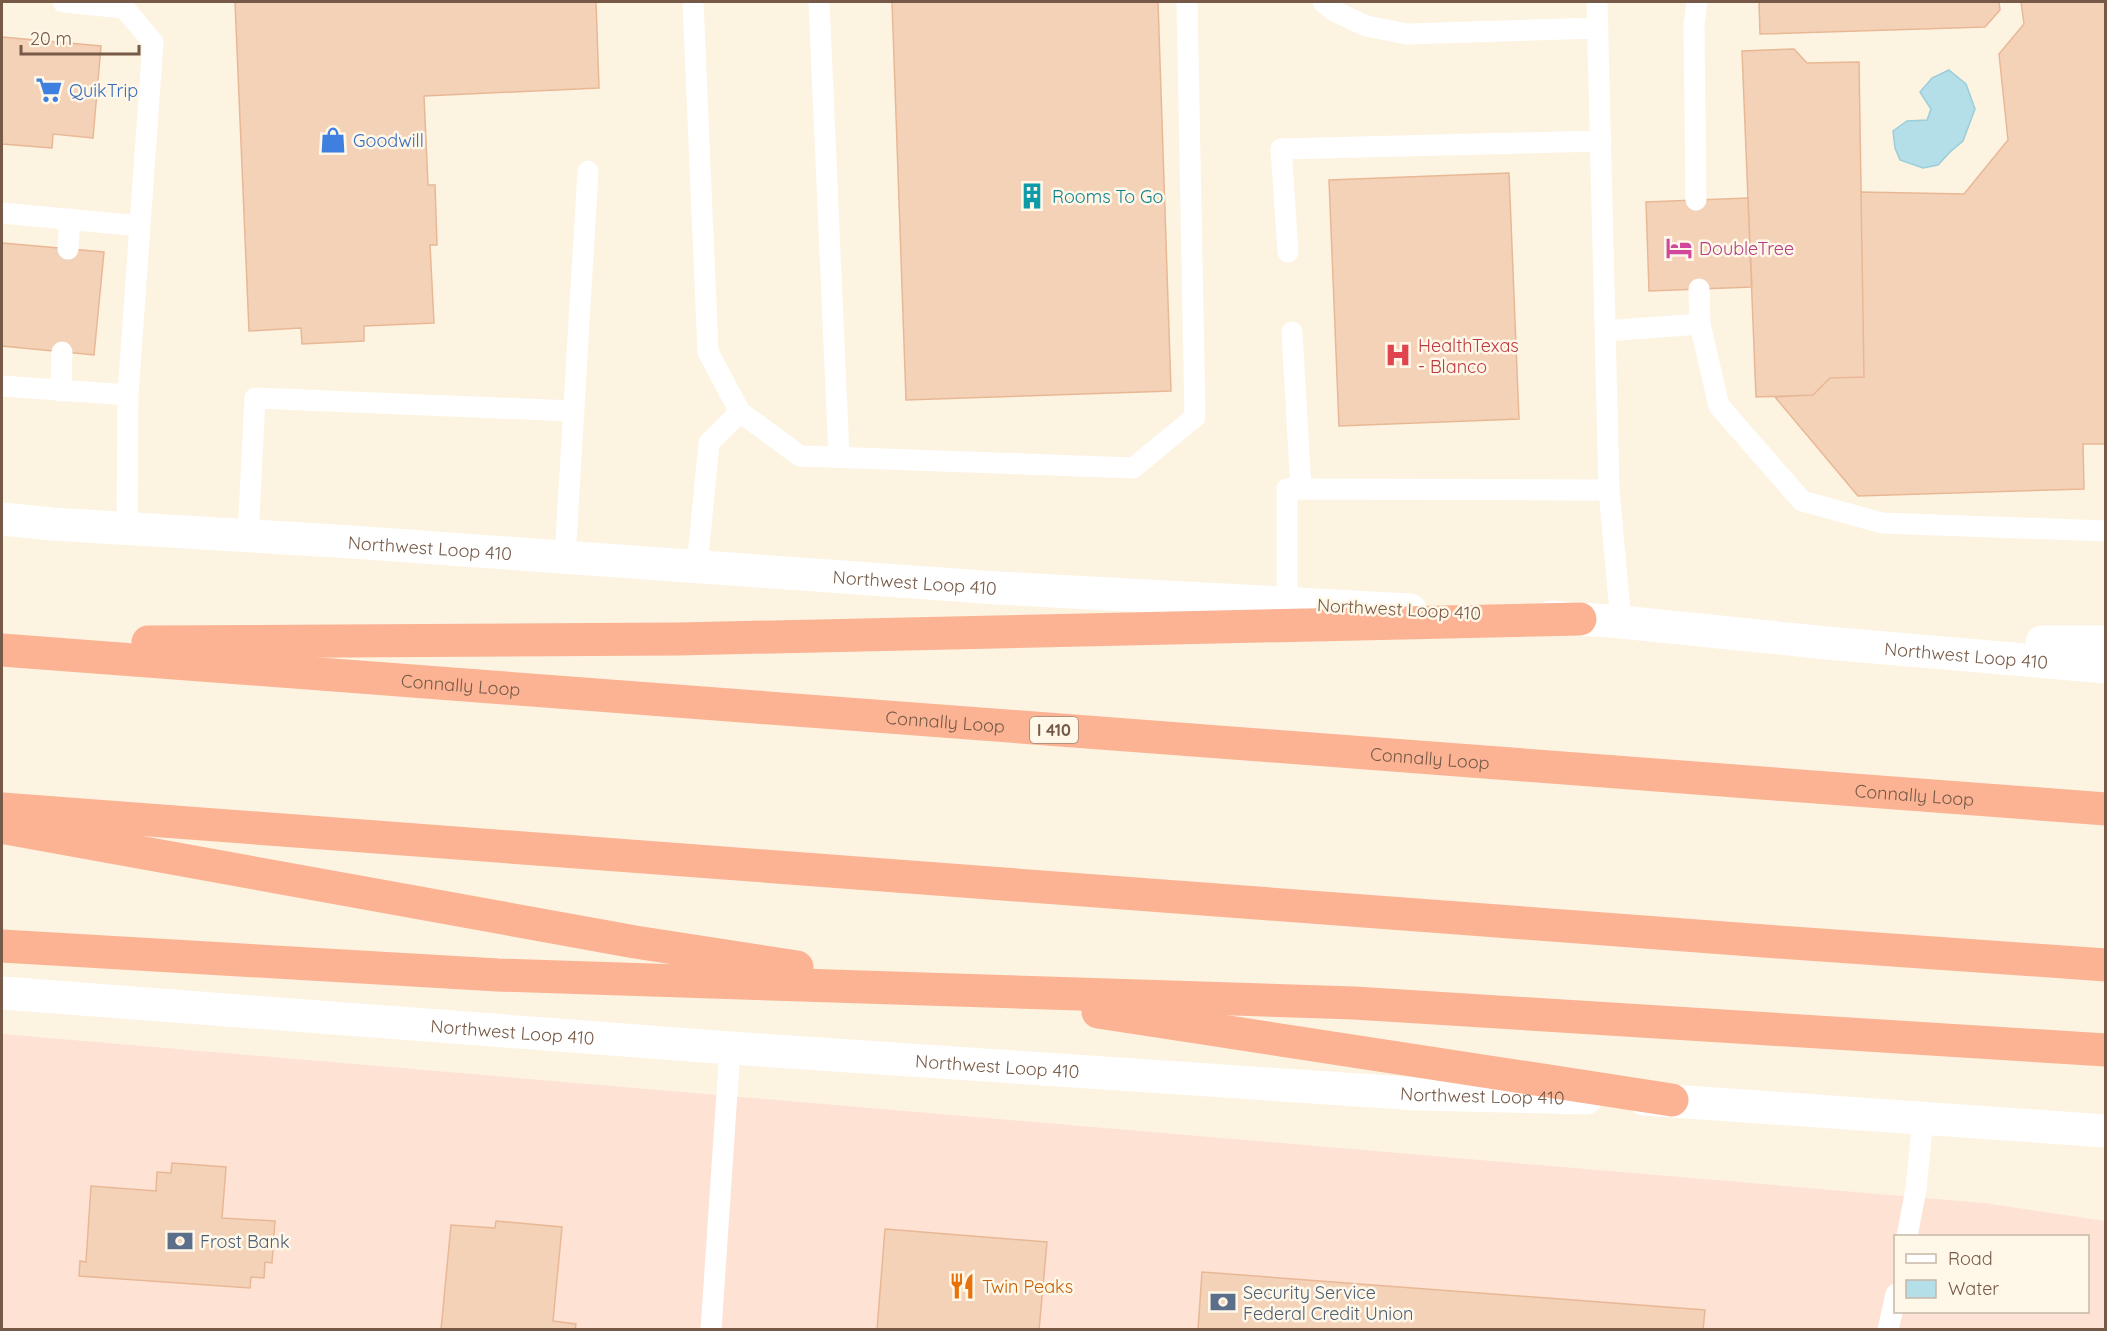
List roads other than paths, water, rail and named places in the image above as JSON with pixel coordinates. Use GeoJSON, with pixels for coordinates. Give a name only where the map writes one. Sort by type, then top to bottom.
{"type":"FeatureCollection","features":[{"type":"Feature","properties":{"kind":"highway"},"geometry":{"type":"LineString","coordinates":[[2,642],[678,639],[1580,619]]}},
{"type":"Feature","properties":{"kind":"highway","name":"Connally Loop"},"geometry":{"type":"LineString","coordinates":[[2,650],[2106,809]]}},
{"type":"Feature","properties":{"kind":"highway"},"geometry":{"type":"LineString","coordinates":[[2,809],[2106,965]]}},
{"type":"Feature","properties":{"kind":"highway"},"geometry":{"type":"LineString","coordinates":[[2,827],[635,942],[1672,1100]]}},
{"type":"Feature","properties":{"kind":"highway"},"geometry":{"type":"LineString","coordinates":[[2,946],[498,975],[1354,1003],[2106,1050]]}},
{"type":"Feature","properties":{"kind":"main road","name":"Northwest Loop 410"},"geometry":{"type":"LineString","coordinates":[[2,519],[998,588],[1580,619],[2106,667]]}},
{"type":"Feature","properties":{"kind":"main road","name":"Northwest Loop 410"},"geometry":{"type":"LineString","coordinates":[[1827,643],[2106,642]]}},
{"type":"Feature","properties":{"kind":"main road","name":"Northwest Loop 410"},"geometry":{"type":"LineString","coordinates":[[2,993],[730,1048],[1418,1094],[1672,1100],[2106,1131]]}},
{"type":"Feature","properties":{"kind":"main road","name":"Northwest Loop 410"},"geometry":{"type":"LineString","coordinates":[[1992,1123],[2106,1145]]}},
{"type":"Feature","properties":{"kind":"lane"},"geometry":{"type":"LineString","coordinates":[[63,2],[124,8],[153,42],[128,395],[126,527]]}},
{"type":"Feature","properties":{"kind":"lane"},"geometry":{"type":"LineString","coordinates":[[693,2],[708,352],[740,412],[800,456],[1134,468],[1195,417],[1186,2]]}},
{"type":"Feature","properties":{"kind":"lane"},"geometry":{"type":"LineString","coordinates":[[819,2],[839,457]]}},
{"type":"Feature","properties":{"kind":"lane"},"geometry":{"type":"LineString","coordinates":[[1323,2],[1366,26],[1407,34],[1598,28]]}},
{"type":"Feature","properties":{"kind":"lane"},"geometry":{"type":"LineString","coordinates":[[1597,2],[1609,490],[1621,622]]}},
{"type":"Feature","properties":{"kind":"lane"},"geometry":{"type":"LineString","coordinates":[[1696,200],[1694,25],[1697,2]]}},
{"type":"Feature","properties":{"kind":"lane"},"geometry":{"type":"LineString","coordinates":[[1288,252],[1281,149],[1601,141]]}},
{"type":"Feature","properties":{"kind":"lane"},"geometry":{"type":"LineString","coordinates":[[565,558],[588,171]]}},
{"type":"Feature","properties":{"kind":"lane"},"geometry":{"type":"LineString","coordinates":[[2,213],[140,226]]}},
{"type":"Feature","properties":{"kind":"lane"},"geometry":{"type":"LineString","coordinates":[[68,249],[70,219]]}},
{"type":"Feature","properties":{"kind":"lane"},"geometry":{"type":"LineString","coordinates":[[1699,289],[1700,324],[1719,406],[1802,501],[1882,523],[2106,531]]}},
{"type":"Feature","properties":{"kind":"lane"},"geometry":{"type":"LineString","coordinates":[[1605,331],[1700,324]]}},
{"type":"Feature","properties":{"kind":"lane"},"geometry":{"type":"LineString","coordinates":[[1292,332],[1301,489]]}},
{"type":"Feature","properties":{"kind":"lane"},"geometry":{"type":"LineString","coordinates":[[61,391],[62,352]]}},
{"type":"Feature","properties":{"kind":"lane"},"geometry":{"type":"LineString","coordinates":[[2,386],[128,395]]}},
{"type":"Feature","properties":{"kind":"lane"},"geometry":{"type":"LineString","coordinates":[[248,536],[255,398],[573,411]]}},
{"type":"Feature","properties":{"kind":"lane"},"geometry":{"type":"LineString","coordinates":[[697,567],[709,442],[740,412]]}},
{"type":"Feature","properties":{"kind":"lane"},"geometry":{"type":"LineString","coordinates":[[1287,603],[1287,489],[1609,490]]}},
{"type":"Feature","properties":{"kind":"lane"},"geometry":{"type":"LineString","coordinates":[[711,1329],[730,1048]]}},
{"type":"Feature","properties":{"kind":"lane"},"geometry":{"type":"LineString","coordinates":[[1907,1235],[1917,1189],[1923,1118]]}},
{"type":"Feature","properties":{"kind":"lane"},"geometry":{"type":"LineString","coordinates":[[1888,1329],[1894,1303]]}},
{"type":"Feature","properties":{"kind":"water"},"geometry":{"type":"Polygon","coordinates":[[[1949,70],[1966,84],[1975,109],[1963,141],[1938,165],[1923,168],[1900,160],[1895,148],[1893,131],[1907,121],[1927,120],[1931,109],[1920,92],[1932,78],[1949,70]]]}},
{"type":"Feature","properties":{"kind":"place","name":"QuikTrip"},"geometry":{"type":"Point","coordinates":[49,90]}},
{"type":"Feature","properties":{"kind":"place","name":"Goodwill"},"geometry":{"type":"Point","coordinates":[333,140]}},
{"type":"Feature","properties":{"kind":"place","name":"Rooms To Go"},"geometry":{"type":"Point","coordinates":[1032,196]}},
{"type":"Feature","properties":{"kind":"place","name":"DoubleTree"},"geometry":{"type":"Point","coordinates":[1679,248]}},
{"type":"Feature","properties":{"kind":"place","name":"HealthTexas - Blanco"},"geometry":{"type":"Point","coordinates":[1398,355]}},
{"type":"Feature","properties":{"kind":"place","name":"Frost Bank"},"geometry":{"type":"Point","coordinates":[180,1241]}},
{"type":"Feature","properties":{"kind":"place","name":"Twin Peaks"},"geometry":{"type":"Point","coordinates":[962,1286]}},
{"type":"Feature","properties":{"kind":"place","name":"Security Service Federal Credit Union"},"geometry":{"type":"Point","coordinates":[1223,1302]}}]}
